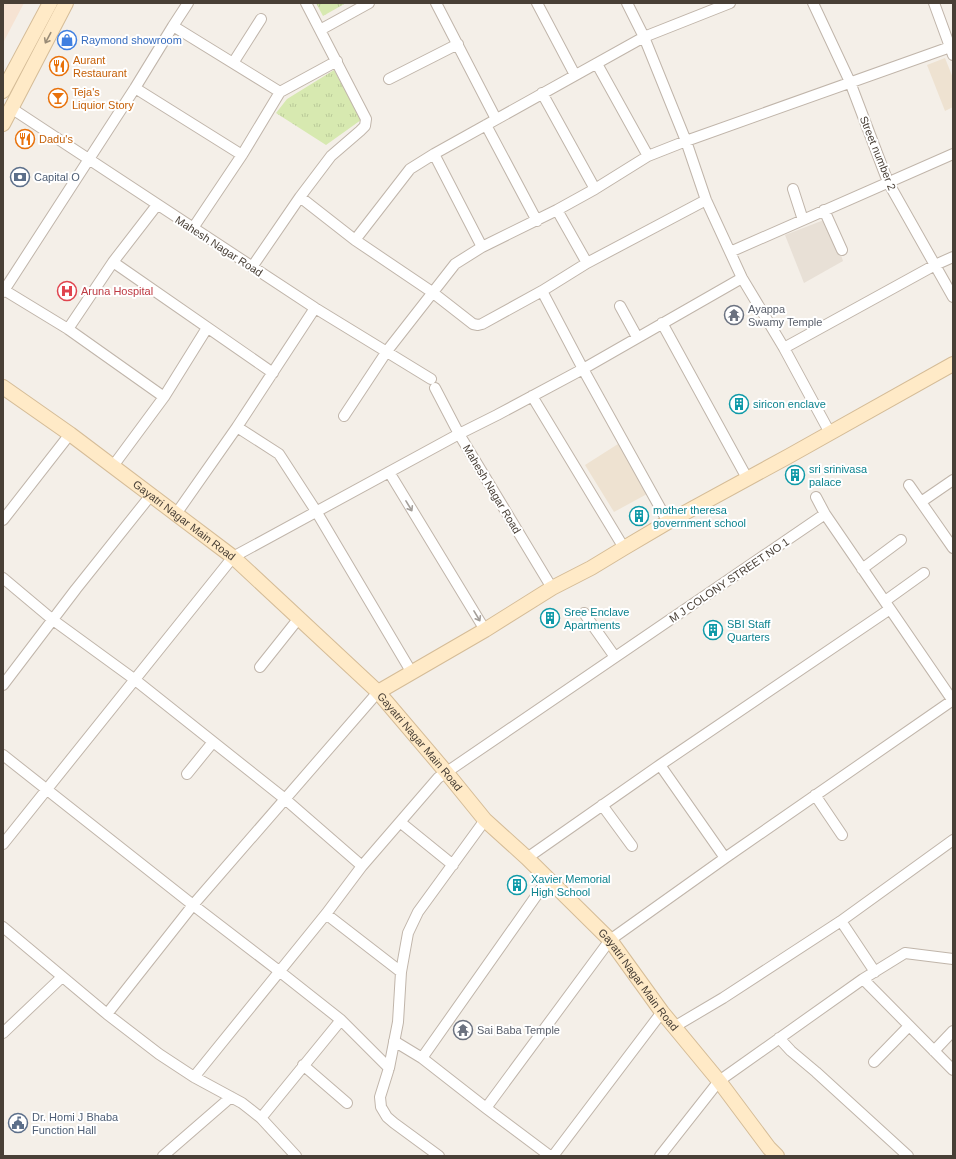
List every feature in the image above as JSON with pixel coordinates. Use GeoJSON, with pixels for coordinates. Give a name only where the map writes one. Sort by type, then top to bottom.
{"type":"FeatureCollection","features":[{"type":"Feature","properties":{"kind":"street"},"geometry":{"type":"LineString","coordinates":[[3,91],[50,3]]}},
{"type":"Feature","properties":{"kind":"street"},"geometry":{"type":"LineString","coordinates":[[3,124],[66,3]]}},
{"type":"Feature","properties":{"kind":"street"},"geometry":{"type":"LineString","coordinates":[[164,397],[68,329],[4,291],[90,159],[188,3]]}},
{"type":"Feature","properties":{"kind":"street"},"geometry":{"type":"LineString","coordinates":[[252,267],[300,197],[331,156],[365,126],[366,119],[306,3]]}},
{"type":"Feature","properties":{"kind":"street"},"geometry":{"type":"LineString","coordinates":[[320,30],[369,3]]}},
{"type":"Feature","properties":{"kind":"street"},"geometry":{"type":"LineString","coordinates":[[436,3],[496,119]]}},
{"type":"Feature","properties":{"kind":"street"},"geometry":{"type":"LineString","coordinates":[[537,3],[576,75]]}},
{"type":"Feature","properties":{"kind":"street"},"geometry":{"type":"LineString","coordinates":[[627,3],[644,37],[686,141],[706,200],[742,278],[784,348],[830,433]]}},
{"type":"Feature","properties":{"kind":"street"},"geometry":{"type":"LineString","coordinates":[[355,240],[410,169],[542,93],[644,37],[730,3]]}},
{"type":"Feature","properties":{"kind":"street","name":"Street number 2"},"geometry":{"type":"LineString","coordinates":[[814,3],[850,82],[888,182],[953,298]]}},
{"type":"Feature","properties":{"kind":"street"},"geometry":{"type":"LineString","coordinates":[[344,416],[387,352],[455,264],[482,247],[537,221],[595,189],[648,156],[850,82],[952,49],[934,3]]}},
{"type":"Feature","properties":{"kind":"street"},"geometry":{"type":"LineString","coordinates":[[233,63],[261,19]]}},
{"type":"Feature","properties":{"kind":"street"},"geometry":{"type":"LineString","coordinates":[[173,26],[280,92]]}},
{"type":"Feature","properties":{"kind":"street"},"geometry":{"type":"LineString","coordinates":[[389,79],[458,44]]}},
{"type":"Feature","properties":{"kind":"street"},"geometry":{"type":"LineString","coordinates":[[193,228],[242,155],[280,92],[337,62]]}},
{"type":"Feature","properties":{"kind":"street"},"geometry":{"type":"LineString","coordinates":[[597,64],[648,156]]}},
{"type":"Feature","properties":{"kind":"street"},"geometry":{"type":"LineString","coordinates":[[135,88],[242,155]]}},
{"type":"Feature","properties":{"kind":"street"},"geometry":{"type":"LineString","coordinates":[[542,93],[595,189]]}},
{"type":"Feature","properties":{"kind":"street","name":"Mahesh Nagar Road"},"geometry":{"type":"LineString","coordinates":[[11,108],[315,308],[430,378]]}},
{"type":"Feature","properties":{"kind":"street"},"geometry":{"type":"LineString","coordinates":[[486,125],[537,221]]}},
{"type":"Feature","properties":{"kind":"street"},"geometry":{"type":"LineString","coordinates":[[434,154],[482,247]]}},
{"type":"Feature","properties":{"kind":"street"},"geometry":{"type":"LineString","coordinates":[[730,252],[953,154]]}},
{"type":"Feature","properties":{"kind":"street"},"geometry":{"type":"LineString","coordinates":[[793,189],[803,220]]}},
{"type":"Feature","properties":{"kind":"street"},"geometry":{"type":"LineString","coordinates":[[300,197],[355,240],[432,292],[473,324],[478,325],[542,291],[587,263],[706,200]]}},
{"type":"Feature","properties":{"kind":"street"},"geometry":{"type":"LineString","coordinates":[[68,329],[113,262],[157,205]]}},
{"type":"Feature","properties":{"kind":"street"},"geometry":{"type":"LineString","coordinates":[[557,210],[587,263]]}},
{"type":"Feature","properties":{"kind":"street"},"geometry":{"type":"LineString","coordinates":[[824,210],[842,250]]}},
{"type":"Feature","properties":{"kind":"street"},"geometry":{"type":"LineString","coordinates":[[784,348],[935,265],[953,257]]}},
{"type":"Feature","properties":{"kind":"street"},"geometry":{"type":"LineString","coordinates":[[113,262],[273,374]]}},
{"type":"Feature","properties":{"kind":"street"},"geometry":{"type":"LineString","coordinates":[[3,844],[233,557],[388,472],[583,369],[742,278]]}},
{"type":"Feature","properties":{"kind":"street"},"geometry":{"type":"LineString","coordinates":[[542,291],[583,369],[668,522]]}},
{"type":"Feature","properties":{"kind":"street"},"geometry":{"type":"LineString","coordinates":[[620,306],[637,337]]}},
{"type":"Feature","properties":{"kind":"street"},"geometry":{"type":"LineString","coordinates":[[176,514],[273,374],[315,308]]}},
{"type":"Feature","properties":{"kind":"street"},"geometry":{"type":"LineString","coordinates":[[662,323],[748,478]]}},
{"type":"Feature","properties":{"kind":"street"},"geometry":{"type":"LineString","coordinates":[[113,466],[164,397],[207,328]]}},
{"type":"Feature","properties":{"kind":"street"},"geometry":{"type":"LineString","coordinates":[[107,1014],[193,905],[378,692],[485,630],[552,588],[591,568],[668,522],[703,504],[953,364]]}},
{"type":"Feature","properties":{"kind":"street","name":"Mahesh Nagar Road"},"geometry":{"type":"LineString","coordinates":[[435,388],[459,434],[552,588]]}},
{"type":"Feature","properties":{"kind":"street","name":"Gayatri Nagar Main Road"},"geometry":{"type":"LineString","coordinates":[[4,391],[70,434],[233,557],[378,692],[485,820],[527,858],[610,940],[662,1012],[719,1081],[769,1153]]}},
{"type":"Feature","properties":{"kind":"street"},"geometry":{"type":"LineString","coordinates":[[532,396],[624,548]]}},
{"type":"Feature","properties":{"kind":"street"},"geometry":{"type":"LineString","coordinates":[[237,427],[279,454],[316,511],[412,673]]}},
{"type":"Feature","properties":{"kind":"street"},"geometry":{"type":"LineString","coordinates":[[3,520],[70,434]]}},
{"type":"Feature","properties":{"kind":"street"},"geometry":{"type":"LineString","coordinates":[[388,472],[485,630]]}},
{"type":"Feature","properties":{"kind":"street"},"geometry":{"type":"LineString","coordinates":[[921,502],[953,480]]}},
{"type":"Feature","properties":{"kind":"street"},"geometry":{"type":"LineString","coordinates":[[909,485],[953,548]]}},
{"type":"Feature","properties":{"kind":"street"},"geometry":{"type":"LineString","coordinates":[[3,685],[151,495]]}},
{"type":"Feature","properties":{"kind":"street"},"geometry":{"type":"LineString","coordinates":[[486,1108],[610,940],[815,795],[953,701],[825,514],[816,496]]}},
{"type":"Feature","properties":{"kind":"street","name":"M J COLONY STREET NO 1"},"geometry":{"type":"LineString","coordinates":[[194,1077],[326,914],[362,866],[431,784],[446,772],[825,514]]}},
{"type":"Feature","properties":{"kind":"street"},"geometry":{"type":"LineString","coordinates":[[862,569],[901,540]]}},
{"type":"Feature","properties":{"kind":"street"},"geometry":{"type":"LineString","coordinates":[[527,858],[888,605],[924,573]]}},
{"type":"Feature","properties":{"kind":"street"},"geometry":{"type":"LineString","coordinates":[[3,578],[53,620],[134,679],[285,799],[362,866]]}},
{"type":"Feature","properties":{"kind":"street"},"geometry":{"type":"LineString","coordinates":[[584,613],[615,657]]}},
{"type":"Feature","properties":{"kind":"street"},"geometry":{"type":"LineString","coordinates":[[260,667],[299,618]]}},
{"type":"Feature","properties":{"kind":"street"},"geometry":{"type":"LineString","coordinates":[[187,774],[213,742]]}},
{"type":"Feature","properties":{"kind":"street"},"geometry":{"type":"LineString","coordinates":[[3,755],[341,1020],[388,1068]]}},
{"type":"Feature","properties":{"kind":"street"},"geometry":{"type":"LineString","coordinates":[[660,765],[725,858]]}},
{"type":"Feature","properties":{"kind":"street"},"geometry":{"type":"LineString","coordinates":[[815,795],[842,835]]}},
{"type":"Feature","properties":{"kind":"street"},"geometry":{"type":"LineString","coordinates":[[602,805],[632,846]]}},
{"type":"Feature","properties":{"kind":"street"},"geometry":{"type":"LineString","coordinates":[[439,1156],[394,1123],[387,1116],[381,1107],[380,1097],[398,1022],[401,972],[408,933],[412,922],[485,820]]}},
{"type":"Feature","properties":{"kind":"street"},"geometry":{"type":"LineString","coordinates":[[400,822],[452,865]]}},
{"type":"Feature","properties":{"kind":"street"},"geometry":{"type":"LineString","coordinates":[[674,1027],[723,998],[841,921],[953,840]]}},
{"type":"Feature","properties":{"kind":"street"},"geometry":{"type":"LineString","coordinates":[[422,1058],[548,880]]}},
{"type":"Feature","properties":{"kind":"street"},"geometry":{"type":"LineString","coordinates":[[326,914],[401,972]]}},
{"type":"Feature","properties":{"kind":"street"},"geometry":{"type":"LineString","coordinates":[[841,921],[875,972]]}},
{"type":"Feature","properties":{"kind":"street"},"geometry":{"type":"LineString","coordinates":[[3,927],[107,1014],[160,1054],[194,1077],[242,1103],[261,1118],[293,1155]]}},
{"type":"Feature","properties":{"kind":"street"},"geometry":{"type":"LineString","coordinates":[[660,1156],[719,1081],[863,979],[905,954],[953,959]]}},
{"type":"Feature","properties":{"kind":"street"},"geometry":{"type":"LineString","coordinates":[[3,1033],[62,977]]}},
{"type":"Feature","properties":{"kind":"street"},"geometry":{"type":"LineString","coordinates":[[863,979],[953,1070]]}},
{"type":"Feature","properties":{"kind":"street"},"geometry":{"type":"LineString","coordinates":[[553,1156],[662,1012]]}},
{"type":"Feature","properties":{"kind":"street"},"geometry":{"type":"LineString","coordinates":[[261,1118],[341,1020]]}},
{"type":"Feature","properties":{"kind":"street"},"geometry":{"type":"LineString","coordinates":[[874,1062],[909,1026]]}},
{"type":"Feature","properties":{"kind":"street"},"geometry":{"type":"LineString","coordinates":[[934,1051],[953,1031]]}},
{"type":"Feature","properties":{"kind":"street"},"geometry":{"type":"LineString","coordinates":[[779,1038],[791,1051],[822,1077],[908,1156]]}},
{"type":"Feature","properties":{"kind":"street"},"geometry":{"type":"LineString","coordinates":[[394,1042],[422,1058],[550,1156]]}},
{"type":"Feature","properties":{"kind":"street"},"geometry":{"type":"LineString","coordinates":[[304,1065],[347,1103]]}},
{"type":"Feature","properties":{"kind":"street"},"geometry":{"type":"LineString","coordinates":[[163,1156],[230,1097]]}},
{"type":"Feature","properties":{"kind":"shaded area"},"geometry":{"type":"Polygon","coordinates":[[[3,3],[24,3],[3,43],[3,3]]]}},
{"type":"Feature","properties":{"kind":"shaded area"},"geometry":{"type":"Polygon","coordinates":[[[945,58],[953,78],[953,107],[945,111],[927,65],[945,58]]]}},
{"type":"Feature","properties":{"kind":"shaded area"},"geometry":{"type":"Polygon","coordinates":[[[829,218],[843,261],[804,283],[785,235],[829,218]]]}},
{"type":"Feature","properties":{"kind":"shaded area"},"geometry":{"type":"Polygon","coordinates":[[[618,444],[647,494],[614,512],[585,465],[618,444]]]}},
{"type":"Feature","properties":{"kind":"green space"},"geometry":{"type":"Polygon","coordinates":[[[316,3],[346,3],[323,16],[316,3]]]}},
{"type":"Feature","properties":{"kind":"green space"},"geometry":{"type":"Polygon","coordinates":[[[334,70],[361,120],[326,145],[276,113],[287,99],[334,70]]]}},
{"type":"Feature","properties":{"kind":"place","name":"Raymond showroom"},"geometry":{"type":"Point","coordinates":[67,40]}},
{"type":"Feature","properties":{"kind":"place","name":"Aurant Restaurant"},"geometry":{"type":"Point","coordinates":[59,66]}},
{"type":"Feature","properties":{"kind":"place","name":"Teja's Liquior Story"},"geometry":{"type":"Point","coordinates":[58,98]}},
{"type":"Feature","properties":{"kind":"place","name":"Dadu's"},"geometry":{"type":"Point","coordinates":[25,139]}},
{"type":"Feature","properties":{"kind":"place","name":"Capital O"},"geometry":{"type":"Point","coordinates":[20,177]}},
{"type":"Feature","properties":{"kind":"place","name":"Aruna Hospital"},"geometry":{"type":"Point","coordinates":[67,291]}},
{"type":"Feature","properties":{"kind":"place","name":"Ayappa Swamy Temple"},"geometry":{"type":"Point","coordinates":[734,315]}},
{"type":"Feature","properties":{"kind":"place","name":"siricon enclave"},"geometry":{"type":"Point","coordinates":[739,404]}},
{"type":"Feature","properties":{"kind":"place","name":"sri srinivasa palace"},"geometry":{"type":"Point","coordinates":[795,475]}},
{"type":"Feature","properties":{"kind":"place","name":"mother theresa government school"},"geometry":{"type":"Point","coordinates":[639,516]}},
{"type":"Feature","properties":{"kind":"place","name":"Sree Enclave Apartments"},"geometry":{"type":"Point","coordinates":[550,618]}},
{"type":"Feature","properties":{"kind":"place","name":"SBI Staff Quarters"},"geometry":{"type":"Point","coordinates":[713,630]}},
{"type":"Feature","properties":{"kind":"place","name":"Xavier Memorial High School"},"geometry":{"type":"Point","coordinates":[517,885]}},
{"type":"Feature","properties":{"kind":"place","name":"Sai Baba Temple"},"geometry":{"type":"Point","coordinates":[463,1030]}},
{"type":"Feature","properties":{"kind":"place","name":"Dr. Homi J Bhaba Function Hall"},"geometry":{"type":"Point","coordinates":[18,1123]}}]}
